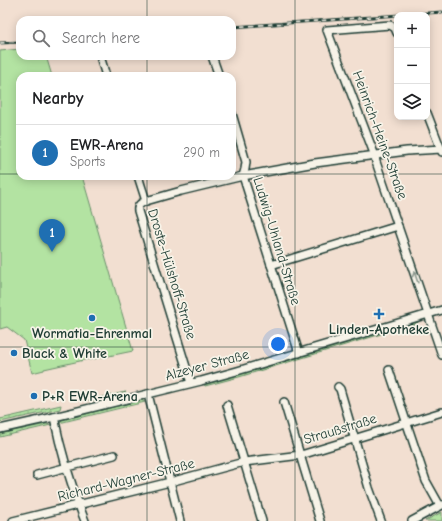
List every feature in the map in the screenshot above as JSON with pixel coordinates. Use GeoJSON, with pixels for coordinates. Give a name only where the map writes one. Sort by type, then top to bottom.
{"type":"FeatureCollection","features":[{"type":"Feature","properties":{"kind":"street","name":"Heinrich-Heine-Straße"},"geometry":{"type":"LineString","coordinates":[[394,29],[390,25],[327,30],[375,156],[442,355]]}},
{"type":"Feature","properties":{"kind":"street"},"geometry":{"type":"LineString","coordinates":[[101,60],[105,72]]}},
{"type":"Feature","properties":{"kind":"street"},"geometry":{"type":"LineString","coordinates":[[213,60],[218,72]]}},
{"type":"Feature","properties":{"kind":"street"},"geometry":{"type":"LineString","coordinates":[[236,178],[315,163],[407,151],[442,150],[430,120]]}},
{"type":"Feature","properties":{"kind":"street","name":"Ludwig-Uhland-Straße"},"geometry":{"type":"LineString","coordinates":[[236,128],[246,162],[243,176],[299,353]]}},
{"type":"Feature","properties":{"kind":"street","name":"Droste-Hülshoff-Straße"},"geometry":{"type":"LineString","coordinates":[[139,180],[146,201],[140,204],[138,211],[191,383]]}},
{"type":"Feature","properties":{"kind":"street"},"geometry":{"type":"LineString","coordinates":[[146,201],[226,180]]}},
{"type":"Feature","properties":{"kind":"street"},"geometry":{"type":"LineString","coordinates":[[271,265],[398,226]]}},
{"type":"Feature","properties":{"kind":"street","name":"Alzeyer Straße"},"geometry":{"type":"LineString","coordinates":[[0,429],[54,418],[191,383],[299,353],[442,310]]}},
{"type":"Feature","properties":{"kind":"street"},"geometry":{"type":"LineString","coordinates":[[389,370],[426,480],[441,506],[412,521]]}},
{"type":"Feature","properties":{"kind":"street"},"geometry":{"type":"LineString","coordinates":[[338,387],[340,389],[381,521]]}},
{"type":"Feature","properties":{"kind":"street"},"geometry":{"type":"LineString","coordinates":[[148,394],[180,521]]}},
{"type":"Feature","properties":{"kind":"street"},"geometry":{"type":"LineString","coordinates":[[284,402],[320,521]]}},
{"type":"Feature","properties":{"kind":"street"},"geometry":{"type":"LineString","coordinates":[[227,405],[262,521]]}},
{"type":"Feature","properties":{"kind":"street","name":"Straußstraße"},"geometry":{"type":"LineString","coordinates":[[244,462],[301,455],[442,412]]}},
{"type":"Feature","properties":{"kind":"street"},"geometry":{"type":"LineString","coordinates":[[54,418],[67,468],[85,521]]}},
{"type":"Feature","properties":{"kind":"street"},"geometry":{"type":"LineString","coordinates":[[37,475],[114,455]]}},
{"type":"Feature","properties":{"kind":"street","name":"Richard-Wagner-Straße"},"geometry":{"type":"LineString","coordinates":[[14,521],[25,520],[244,462]]}},
{"type":"Feature","properties":{"kind":"green space"},"geometry":{"type":"Polygon","coordinates":[[[16,49],[16,60],[47,60],[51,72],[16,72],[16,180],[83,180],[133,351],[89,359],[32,373],[24,340],[7,327],[0,329],[0,51],[16,49]]]}},
{"type":"Feature","properties":{"kind":"green space"},"geometry":{"type":"Polygon","coordinates":[[[417,321],[418,323],[239,377],[205,386],[204,384],[245,372],[417,321]]]}},
{"type":"Feature","properties":{"kind":"green space"},"geometry":{"type":"Polygon","coordinates":[[[126,392],[92,401],[88,400],[126,392]]]}},
{"type":"Feature","properties":{"kind":"green space"},"geometry":{"type":"Polygon","coordinates":[[[141,400],[145,402],[59,423],[62,420],[141,400]]]}},
{"type":"Feature","properties":{"kind":"green space"},"geometry":{"type":"Polygon","coordinates":[[[61,405],[60,409],[0,422],[0,419],[61,405]]]}},
{"type":"Feature","properties":{"kind":"green space"},"geometry":{"type":"Polygon","coordinates":[[[46,424],[51,425],[0,437],[0,434],[46,424]]]}},
{"type":"Feature","properties":{"kind":"green space"},"geometry":{"type":"Polygon","coordinates":[[[442,512],[442,521],[425,521],[442,512]]]}},
{"type":"Feature","properties":{"kind":"railway"},"geometry":{"type":"LineString","coordinates":[[236,27],[442,12]]}},
{"type":"Feature","properties":{"kind":"railway"},"geometry":{"type":"LineString","coordinates":[[0,43],[16,42]]}},
{"type":"Feature","properties":{"kind":"place","name":"EWR-Arena"},"geometry":{"type":"Point","coordinates":[52,252]}},
{"type":"Feature","properties":{"kind":"place","name":"Linden-Apotheke"},"geometry":{"type":"Point","coordinates":[379,314]}},
{"type":"Feature","properties":{"kind":"place","name":"Wormatia-Ehrenmal"},"geometry":{"type":"Point","coordinates":[92,318]}},
{"type":"Feature","properties":{"kind":"place","name":"Black & White"},"geometry":{"type":"Point","coordinates":[14,353]}},
{"type":"Feature","properties":{"kind":"place","name":"P+R EWR-Arena"},"geometry":{"type":"Point","coordinates":[34,396]}}]}
